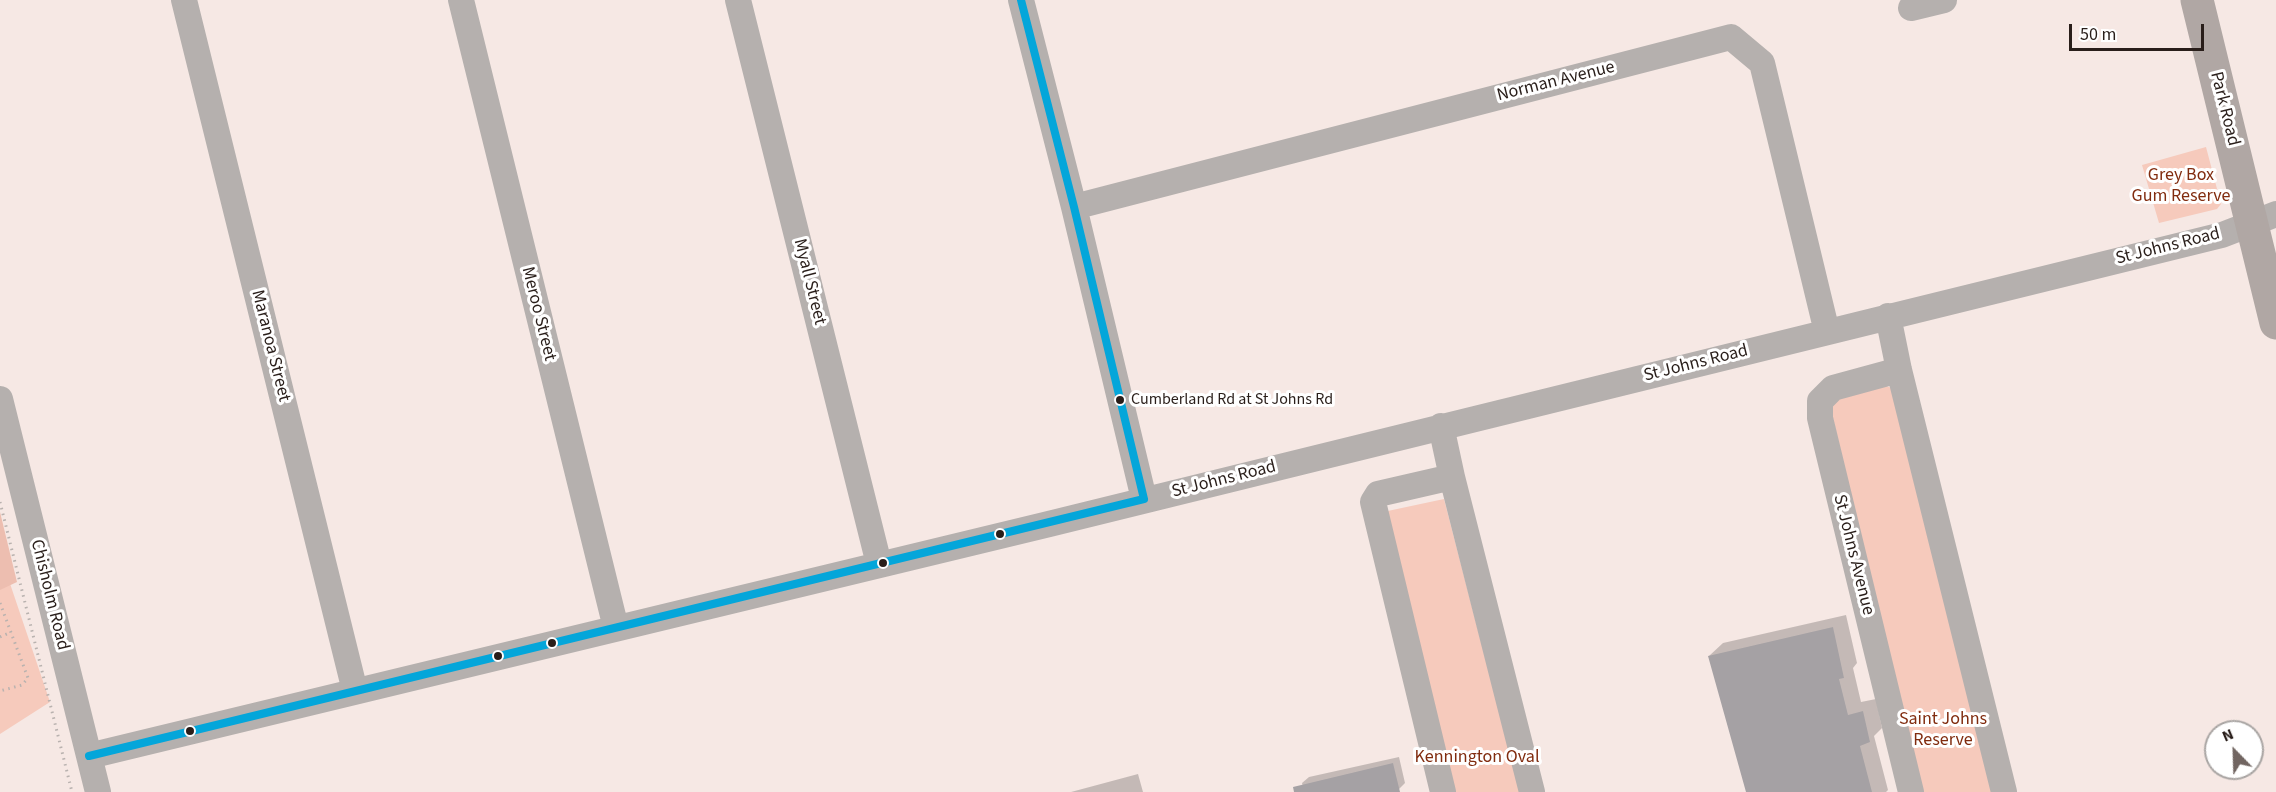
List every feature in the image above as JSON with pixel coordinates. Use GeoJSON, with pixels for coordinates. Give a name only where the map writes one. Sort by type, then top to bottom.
{"type":"FeatureCollection","features":[{"type":"Feature","properties":{"kind":"main road","name":"Park Road"},"geometry":{"type":"LineString","coordinates":[[2197,0],[2264,219],[2276,322]]}},
{"type":"Feature","properties":{"kind":"street","name":"Maranoa Street"},"geometry":{"type":"LineString","coordinates":[[184,0],[356,691]]}},
{"type":"Feature","properties":{"kind":"street","name":"Meroo Street"},"geometry":{"type":"LineString","coordinates":[[461,0],[616,628]]}},
{"type":"Feature","properties":{"kind":"street","name":"Myall Street"},"geometry":{"type":"LineString","coordinates":[[738,0],[879,564]]}},
{"type":"Feature","properties":{"kind":"street"},"geometry":{"type":"LineString","coordinates":[[1021,0],[1074,207],[1144,500]]}},
{"type":"Feature","properties":{"kind":"street"},"geometry":{"type":"LineString","coordinates":[[1911,8],[1944,0]]}},
{"type":"Feature","properties":{"kind":"street","name":"Norman Avenue"},"geometry":{"type":"LineString","coordinates":[[1074,207],[1731,37],[1762,63],[1827,332]]}},
{"type":"Feature","properties":{"kind":"street","name":"St Johns Road"},"geometry":{"type":"LineString","coordinates":[[89,756],[2222,235],[2264,219]]}},
{"type":"Feature","properties":{"kind":"street"},"geometry":{"type":"LineString","coordinates":[[1888,316],[1899,369],[2004,792]]}},
{"type":"Feature","properties":{"kind":"street","name":"St Johns Avenue"},"geometry":{"type":"LineString","coordinates":[[1899,369],[1833,388],[1820,401],[1820,418],[1911,792]]}},
{"type":"Feature","properties":{"kind":"street","name":"Chisholm Road"},"geometry":{"type":"LineString","coordinates":[[0,399],[98,792]]}},
{"type":"Feature","properties":{"kind":"street"},"geometry":{"type":"LineString","coordinates":[[1441,426],[1532,792]]}},
{"type":"Feature","properties":{"kind":"street"},"geometry":{"type":"LineString","coordinates":[[1443,792],[1373,502],[1378,495],[1452,477]]}},
{"type":"Feature","properties":{"kind":"path"},"geometry":{"type":"LineString","coordinates":[[0,502],[72,792]]}},
{"type":"Feature","properties":{"kind":"path"},"geometry":{"type":"LineString","coordinates":[[0,603],[28,678],[22,685],[0,691]]}},
{"type":"Feature","properties":{"kind":"path"},"geometry":{"type":"LineString","coordinates":[[0,637],[11,632]]}},
{"type":"Feature","properties":{"kind":"green space","name":"Grey Box Gum Reserve"},"geometry":{"type":"Polygon","coordinates":[[[2206,147],[2221,204],[2217,209],[2159,223],[2142,165],[2206,147]]]}},
{"type":"Feature","properties":{"kind":"green space","name":"Saint Johns Reserve"},"geometry":{"type":"Polygon","coordinates":[[[1882,384],[1896,390],[1995,792],[1922,792],[1830,406],[1837,399],[1882,384]]]}},
{"type":"Feature","properties":{"kind":"green space","name":"Kennington Oval"},"geometry":{"type":"Polygon","coordinates":[[[1444,499],[1520,792],[1451,792],[1383,512],[1444,499]]]}},
{"type":"Feature","properties":{"kind":"green space"},"geometry":{"type":"Polygon","coordinates":[[[0,554],[50,702],[0,734],[0,554]]]}},
{"type":"Feature","properties":{"kind":"shaded area"},"geometry":{"type":"Polygon","coordinates":[[[0,512],[17,582],[0,590],[0,512]]]}},
{"type":"Feature","properties":{"kind":"building"},"geometry":{"type":"Polygon","coordinates":[[[1833,627],[1844,678],[1839,679],[1848,715],[1863,711],[1870,742],[1860,746],[1872,792],[1746,792],[1708,656],[1833,627]]]}},
{"type":"Feature","properties":{"kind":"building"},"geometry":{"type":"Polygon","coordinates":[[[1393,763],[1400,792],[1294,792],[1293,787],[1393,763]]]}},
{"type":"Feature","properties":{"kind":"transit line"},"geometry":{"type":"LineString","coordinates":[[1021,0],[1074,207],[1144,499]]}},
{"type":"Feature","properties":{"kind":"transit line"},"geometry":{"type":"LineString","coordinates":[[89,756],[1144,499]]}},
{"type":"Feature","properties":{"kind":"place","name":"Cumberland Rd at St Johns Rd"},"geometry":{"type":"Point","coordinates":[1120,400]}}]}
